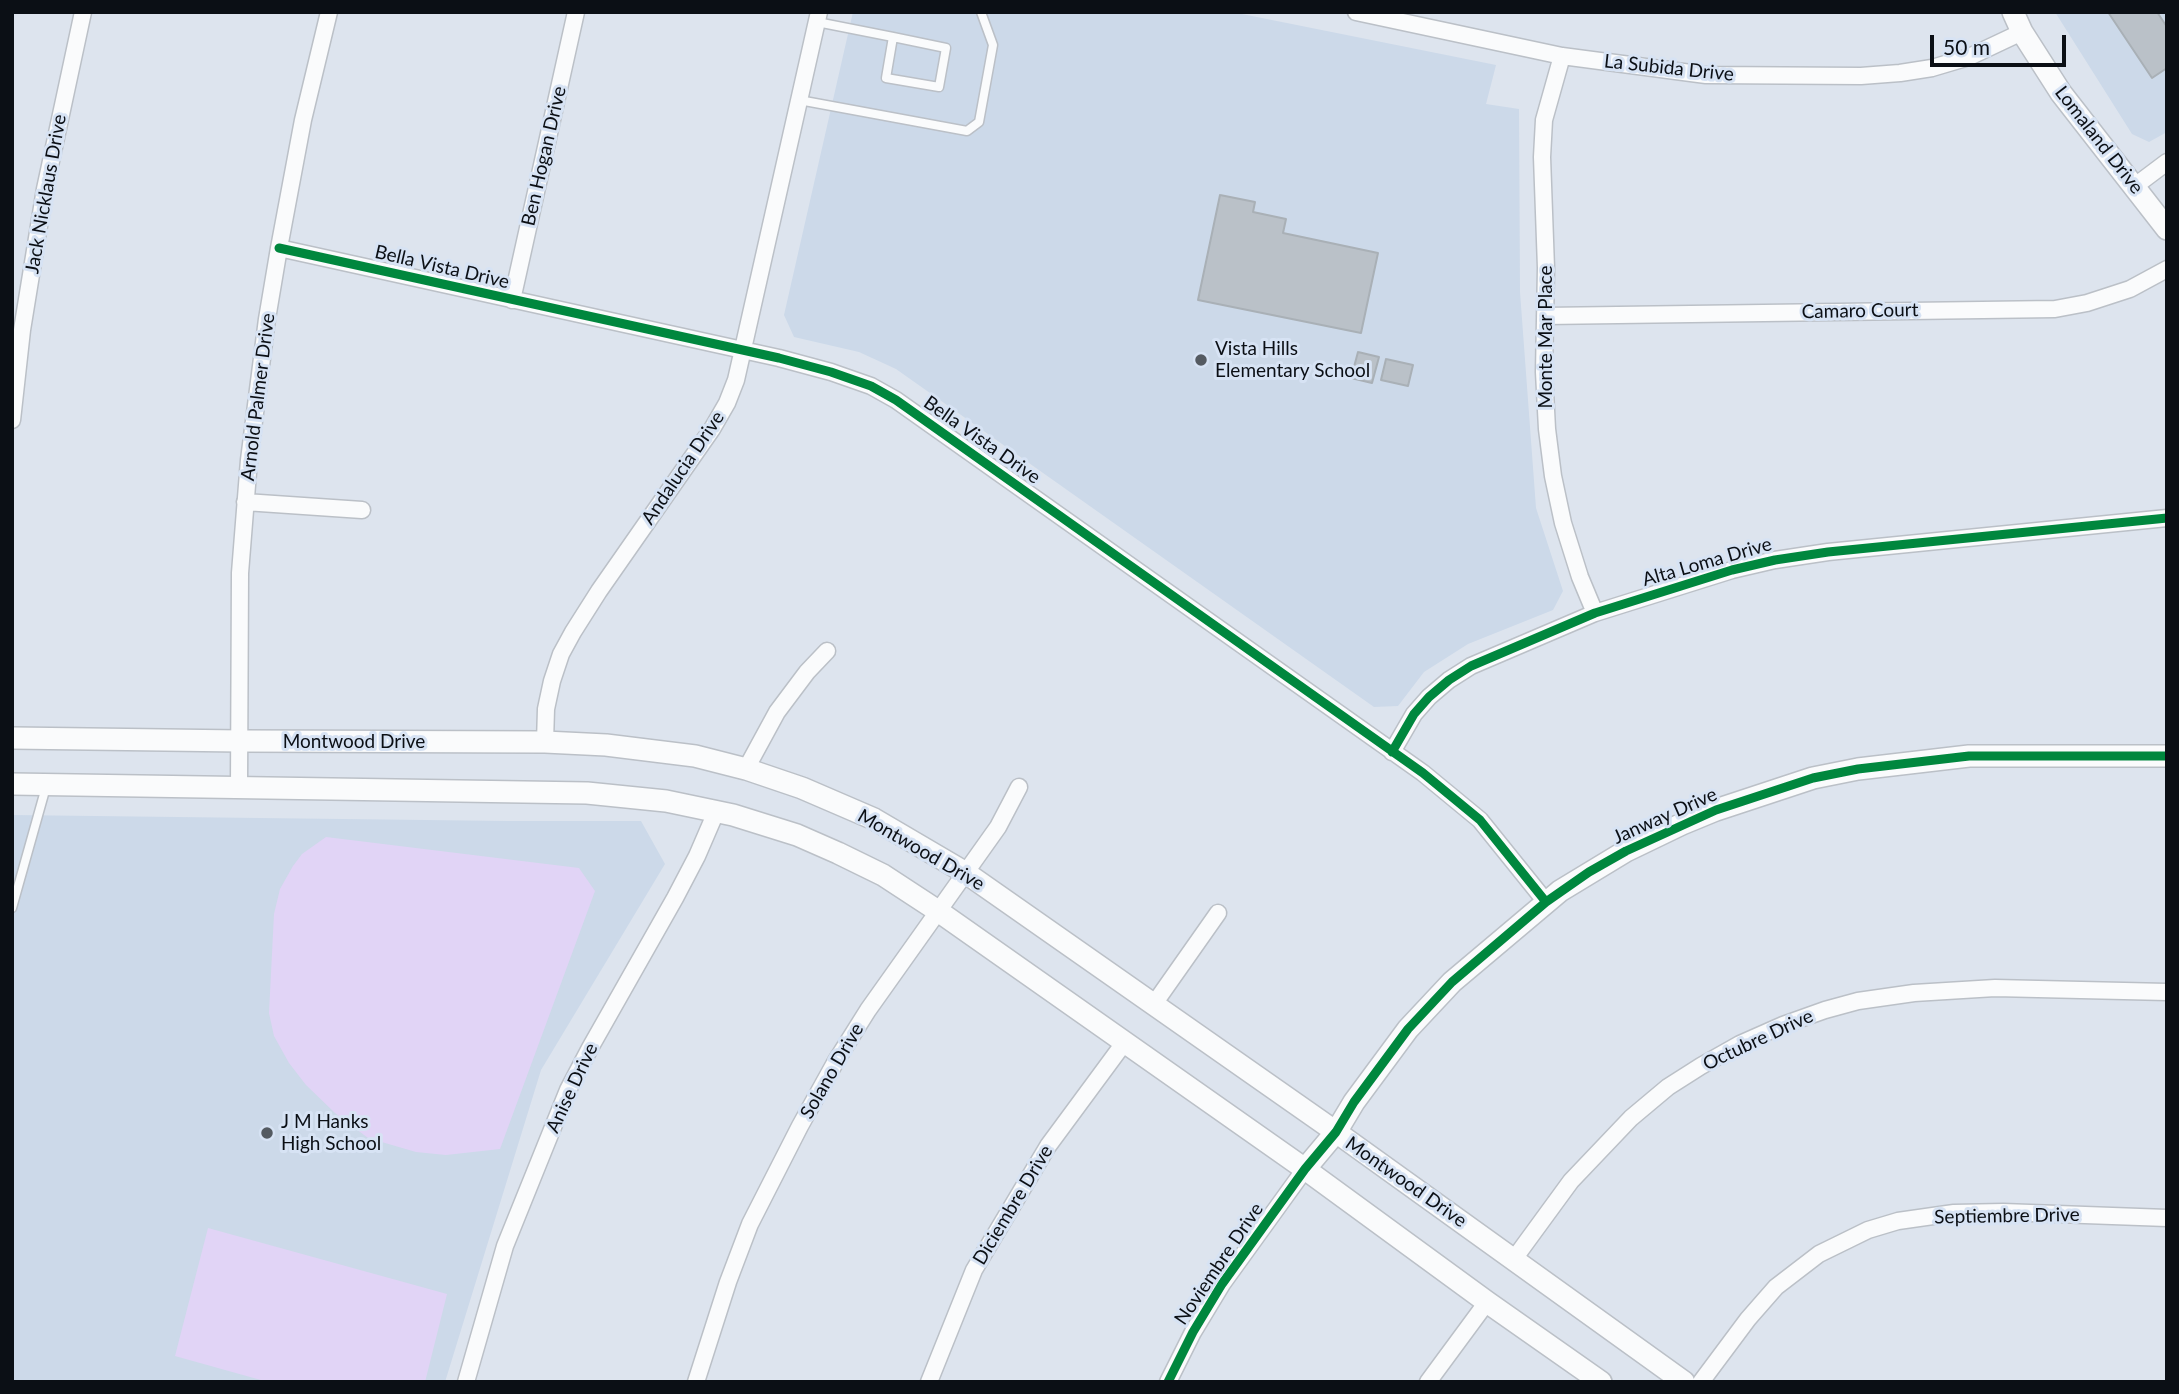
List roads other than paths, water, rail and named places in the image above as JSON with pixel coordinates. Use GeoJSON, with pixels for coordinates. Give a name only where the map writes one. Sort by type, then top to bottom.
{"type":"FeatureCollection","features":[{"type":"Feature","properties":{"kind":"main road","name":"Lomaland Drive"},"geometry":{"type":"LineString","coordinates":[[2013,12],[2022,32],[2061,93],[2167,229]]}},
{"type":"Feature","properties":{"kind":"main road","name":"Montwood Drive"},"geometry":{"type":"LineString","coordinates":[[12,738],[545,742],[606,745],[695,756],[746,769],[802,788],[874,819],[966,873],[1336,1132],[1684,1382]]}},
{"type":"Feature","properties":{"kind":"main road","name":"Janway Drive"},"geometry":{"type":"LineString","coordinates":[[1305,1169],[1336,1132],[1354,1102],[1408,1029],[1452,982],[1546,902],[1589,872],[1682,824],[1813,778],[1858,769],[1969,756],[2167,756]]}},
{"type":"Feature","properties":{"kind":"main road"},"geometry":{"type":"LineString","coordinates":[[12,784],[587,793],[666,801],[797,835],[883,875],[938,911],[1305,1169],[1601,1382]]}},
{"type":"Feature","properties":{"kind":"street","name":"Jack Nicklaus Drive"},"geometry":{"type":"LineString","coordinates":[[12,420],[22,330],[45,189],[83,12]]}},
{"type":"Feature","properties":{"kind":"street","name":"Arnold Palmer Drive"},"geometry":{"type":"LineString","coordinates":[[239,787],[240,573],[245,502],[267,319],[279,248],[303,120],[329,12]]}},
{"type":"Feature","properties":{"kind":"street","name":"Ben Hogan Drive"},"geometry":{"type":"LineString","coordinates":[[512,300],[576,12]]}},
{"type":"Feature","properties":{"kind":"street","name":"La Subida Drive"},"geometry":{"type":"LineString","coordinates":[[1356,12],[1562,56],[1706,75],[1861,76],[1900,73],[1932,68],[1969,57],[2022,32]]}},
{"type":"Feature","properties":{"kind":"street","name":"Andalucia Drive"},"geometry":{"type":"LineString","coordinates":[[545,742],[546,709],[552,681],[567,643],[598,591],[712,429],[727,402],[744,351],[818,17]]}},
{"type":"Feature","properties":{"kind":"street","name":"Monte Mar Place"},"geometry":{"type":"LineString","coordinates":[[1562,56],[1545,120],[1543,145],[1544,372],[1547,429],[1563,523],[1594,613]]}},
{"type":"Feature","properties":{"kind":"street"},"geometry":{"type":"LineString","coordinates":[[2135,186],[2167,162]]}},
{"type":"Feature","properties":{"kind":"street","name":"Bella Vista Drive"},"geometry":{"type":"LineString","coordinates":[[279,248],[779,358],[871,386],[896,400],[1423,773],[1480,821],[1546,902]]}},
{"type":"Feature","properties":{"kind":"street","name":"Camaro Court"},"geometry":{"type":"LineString","coordinates":[[1545,316],[2055,309],[2087,303],[2130,289],[2167,269]]}},
{"type":"Feature","properties":{"kind":"street"},"geometry":{"type":"LineString","coordinates":[[245,502],[362,510]]}},
{"type":"Feature","properties":{"kind":"street","name":"Alta Loma Drive"},"geometry":{"type":"LineString","coordinates":[[1392,752],[1414,714],[1449,680],[1471,666],[1594,613],[1731,570],[1828,552],[2167,517]]}},
{"type":"Feature","properties":{"kind":"street"},"geometry":{"type":"LineString","coordinates":[[746,769],[777,712],[807,672],[827,651]]}},
{"type":"Feature","properties":{"kind":"street","name":"Solano Drive"},"geometry":{"type":"LineString","coordinates":[[696,1382],[746,1235],[800,1126],[868,1010],[998,827],[1019,787]]}},
{"type":"Feature","properties":{"kind":"street","name":"Anise Drive"},"geometry":{"type":"LineString","coordinates":[[466,1382],[505,1246],[568,1090],[675,898],[716,812]]}},
{"type":"Feature","properties":{"kind":"street"},"geometry":{"type":"LineString","coordinates":[[1154,1004],[1218,914]]}},
{"type":"Feature","properties":{"kind":"street","name":"Octubre Drive"},"geometry":{"type":"LineString","coordinates":[[1514,1259],[1572,1181],[1632,1118],[1668,1087],[1701,1066],[1740,1044],[1783,1025],[1858,1001],[1914,993],[1995,988],[2167,992]]}},
{"type":"Feature","properties":{"kind":"street","name":"Diciembre Drive"},"geometry":{"type":"LineString","coordinates":[[929,1382],[974,1270],[1048,1146],[1124,1043]]}},
{"type":"Feature","properties":{"kind":"street","name":"Noviembre Drive"},"geometry":{"type":"LineString","coordinates":[[1168,1382],[1193,1332],[1222,1284],[1305,1169]]}},
{"type":"Feature","properties":{"kind":"street","name":"Septiembre Drive"},"geometry":{"type":"LineString","coordinates":[[1702,1382],[1748,1319],[1776,1287],[1819,1254],[1868,1230],[1954,1213],[2003,1212],[2167,1218]]}},
{"type":"Feature","properties":{"kind":"street"},"geometry":{"type":"LineString","coordinates":[[1428,1382],[1487,1302]]}},
{"type":"Feature","properties":{"kind":"lane"},"geometry":{"type":"LineString","coordinates":[[799,100],[967,131],[979,122],[993,46],[981,12]]}},
{"type":"Feature","properties":{"kind":"lane"},"geometry":{"type":"LineString","coordinates":[[818,17],[946,48],[939,87],[886,78],[893,37]]}},
{"type":"Feature","properties":{"kind":"lane"},"geometry":{"type":"LineString","coordinates":[[12,908],[47,784]]}},
{"type":"Feature","properties":{"kind":"place","name":"Vista Hills Elementary School"},"geometry":{"type":"Point","coordinates":[1201,360]}},
{"type":"Feature","properties":{"kind":"place","name":"J M Hanks High School"},"geometry":{"type":"Point","coordinates":[267,1133]}}]}
